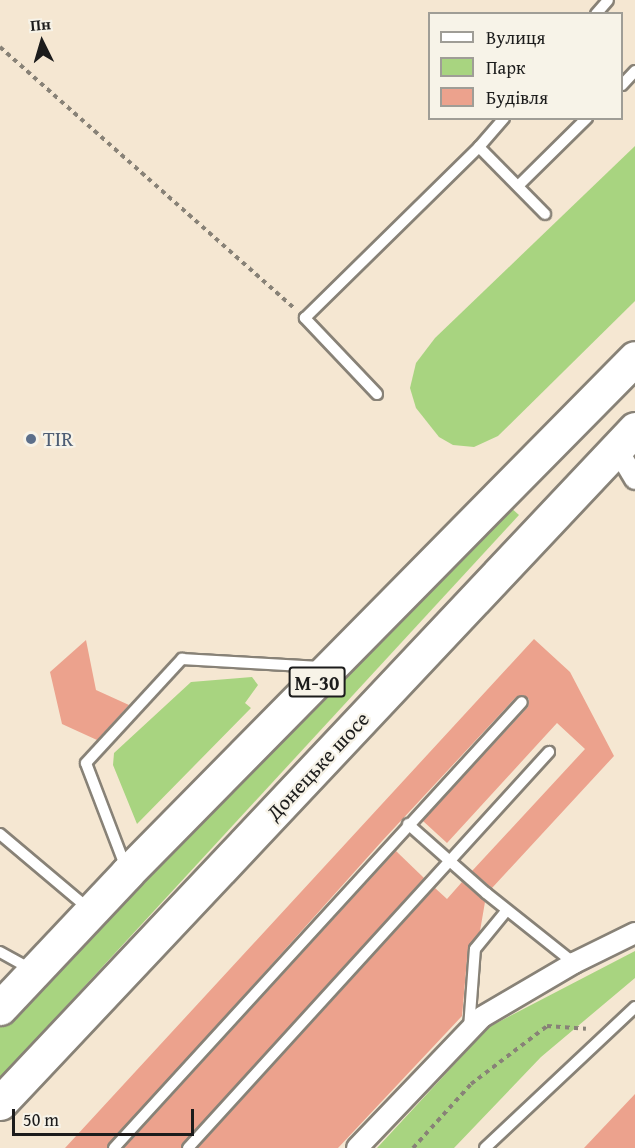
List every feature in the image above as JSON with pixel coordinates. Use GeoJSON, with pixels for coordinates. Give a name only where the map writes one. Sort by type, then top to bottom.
{"type":"FeatureCollection","features":[{"type":"Feature","properties":{"kind":"highway","name":"М-30"},"geometry":{"type":"LineString","coordinates":[[0,1008],[127,873],[332,668],[635,358]]}},
{"type":"Feature","properties":{"kind":"highway","name":"Донецьке шосе"},"geometry":{"type":"LineString","coordinates":[[0,1103],[626,439]]}},
{"type":"Feature","properties":{"kind":"street"},"geometry":{"type":"LineString","coordinates":[[626,439],[635,479]]}},
{"type":"Feature","properties":{"kind":"street"},"geometry":{"type":"LineString","coordinates":[[357,1148],[482,1017],[574,963],[635,933]]}},
{"type":"Feature","properties":{"kind":"lane"},"geometry":{"type":"LineString","coordinates":[[599,12],[608,0]]}},
{"type":"Feature","properties":{"kind":"lane"},"geometry":{"type":"LineString","coordinates":[[623,82],[635,71]]}},
{"type":"Feature","properties":{"kind":"lane"},"geometry":{"type":"LineString","coordinates":[[377,394],[305,318],[479,147],[502,120]]}},
{"type":"Feature","properties":{"kind":"lane"},"geometry":{"type":"LineString","coordinates":[[518,186],[585,120]]}},
{"type":"Feature","properties":{"kind":"lane"},"geometry":{"type":"LineString","coordinates":[[479,147],[545,214]]}},
{"type":"Feature","properties":{"kind":"lane"},"geometry":{"type":"LineString","coordinates":[[127,873],[86,763],[182,659],[332,668]]}},
{"type":"Feature","properties":{"kind":"lane"},"geometry":{"type":"LineString","coordinates":[[114,1148],[522,702]]}},
{"type":"Feature","properties":{"kind":"lane"},"geometry":{"type":"LineString","coordinates":[[188,1148],[549,752]]}},
{"type":"Feature","properties":{"kind":"lane"},"geometry":{"type":"LineString","coordinates":[[408,824],[507,910],[574,963]]}},
{"type":"Feature","properties":{"kind":"lane"},"geometry":{"type":"LineString","coordinates":[[0,834],[92,911]]}},
{"type":"Feature","properties":{"kind":"lane"},"geometry":{"type":"LineString","coordinates":[[469,1031],[476,950],[507,910]]}},
{"type":"Feature","properties":{"kind":"lane"},"geometry":{"type":"LineString","coordinates":[[0,952],[35,971]]}},
{"type":"Feature","properties":{"kind":"lane"},"geometry":{"type":"LineString","coordinates":[[485,1148],[635,1007]]}},
{"type":"Feature","properties":{"kind":"path"},"geometry":{"type":"LineString","coordinates":[[0,47],[305,318]]}},
{"type":"Feature","properties":{"kind":"path"},"geometry":{"type":"LineString","coordinates":[[413,1148],[471,1084],[547,1026],[609,1032]]}},
{"type":"Feature","properties":{"kind":"green space"},"geometry":{"type":"Polygon","coordinates":[[[635,146],[635,301],[498,436],[474,447],[453,445],[439,437],[416,408],[410,388],[416,363],[435,338],[635,146]]]}},
{"type":"Feature","properties":{"kind":"green space"},"geometry":{"type":"Polygon","coordinates":[[[510,507],[519,515],[0,1078],[0,1026],[510,507]]]}},
{"type":"Feature","properties":{"kind":"green space"},"geometry":{"type":"Polygon","coordinates":[[[252,677],[258,685],[245,703],[251,708],[137,824],[113,765],[114,753],[191,682],[252,677]]]}},
{"type":"Feature","properties":{"kind":"green space"},"geometry":{"type":"Polygon","coordinates":[[[635,951],[635,978],[541,1057],[454,1148],[377,1148],[489,1027],[635,951]]]}},
{"type":"Feature","properties":{"kind":"building"},"geometry":{"type":"Polygon","coordinates":[[[534,639],[570,672],[614,756],[492,888],[472,871],[585,749],[557,723],[447,843],[423,821],[528,707],[529,699],[523,695],[516,697],[383,840],[107,1148],[65,1148],[534,639]]]}},
{"type":"Feature","properties":{"kind":"building"},"geometry":{"type":"Polygon","coordinates":[[[86,640],[96,690],[129,705],[97,740],[62,724],[50,672],[86,640]]]}},
{"type":"Feature","properties":{"kind":"building"},"geometry":{"type":"Polygon","coordinates":[[[396,851],[424,878],[181,1148],[124,1148],[396,851]]]}},
{"type":"Feature","properties":{"kind":"building"},"geometry":{"type":"Polygon","coordinates":[[[462,882],[485,902],[480,931],[468,948],[462,1016],[338,1148],[198,1148],[435,888],[447,899],[462,882]]]}},
{"type":"Feature","properties":{"kind":"building"},"geometry":{"type":"Polygon","coordinates":[[[635,1094],[635,1148],[584,1148],[635,1094]]]}},
{"type":"Feature","properties":{"kind":"place","name":"TIR"},"geometry":{"type":"Point","coordinates":[31,439]}}]}
